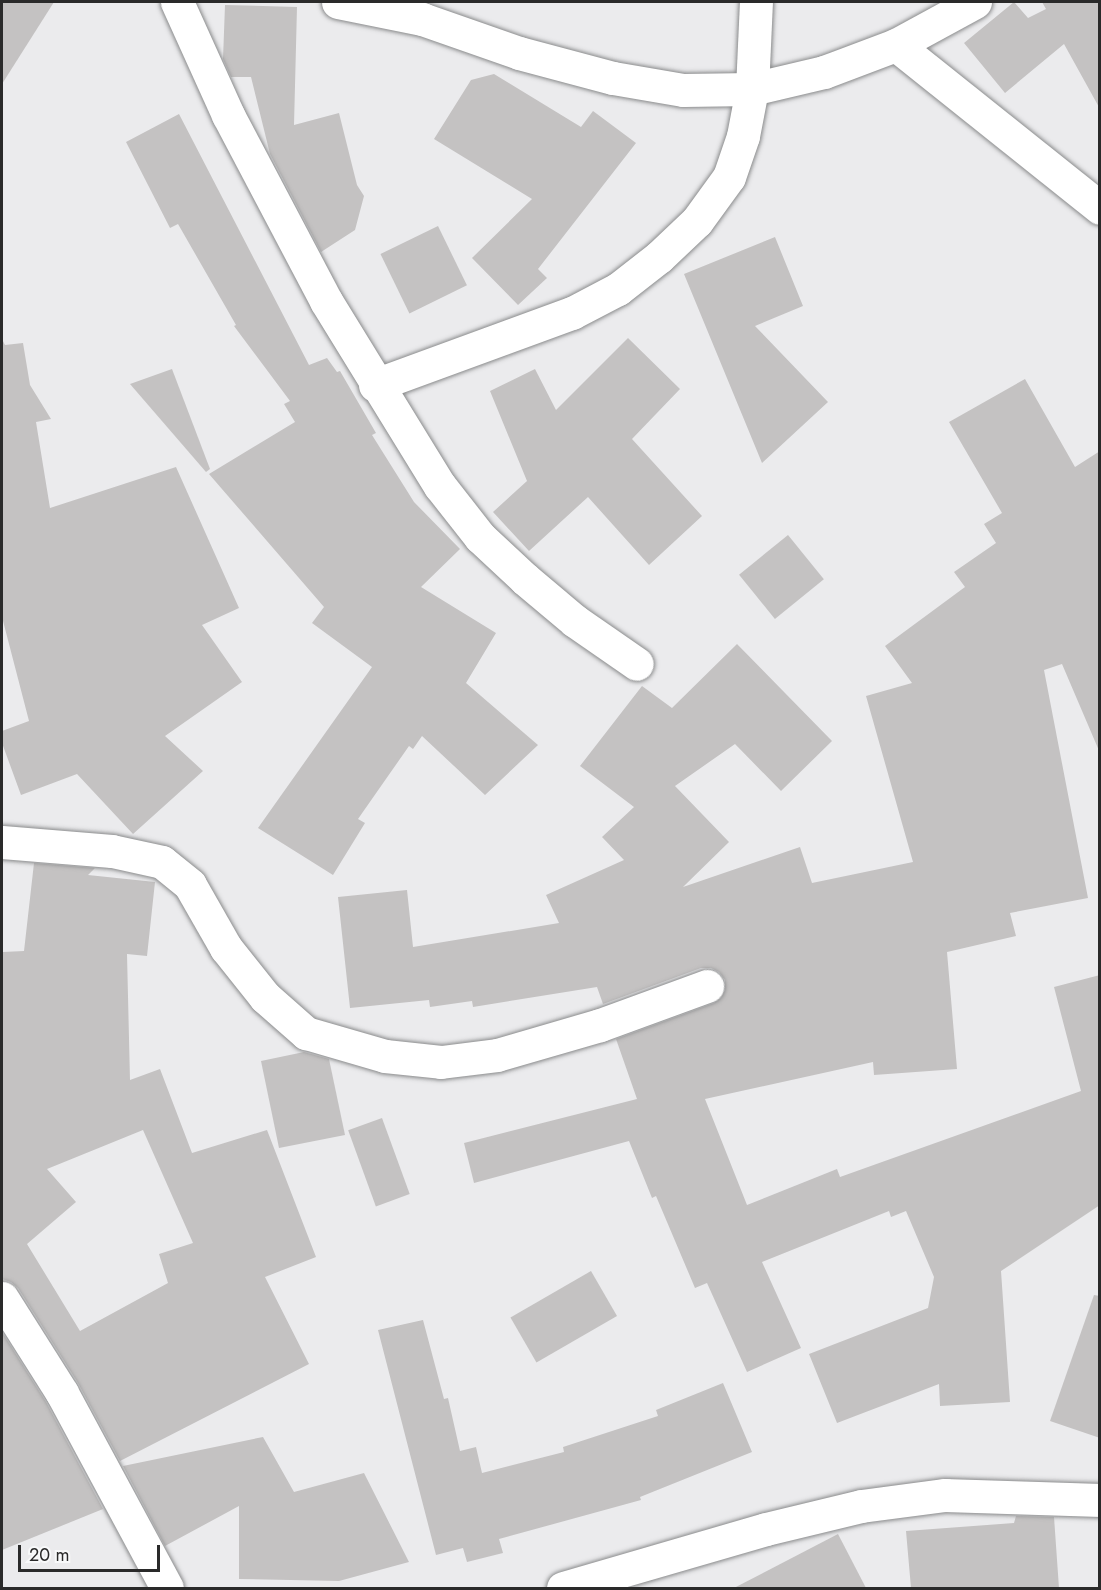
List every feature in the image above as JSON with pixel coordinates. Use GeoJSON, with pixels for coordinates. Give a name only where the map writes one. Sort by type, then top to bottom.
{"type":"FeatureCollection","features":[{"type":"Feature","properties":{"kind":"street"},"geometry":{"type":"LineString","coordinates":[[177,2],[191,39],[326,301],[375,385],[440,486],[480,537],[575,621],[637,664]]}},
{"type":"Feature","properties":{"kind":"street"},"geometry":{"type":"LineString","coordinates":[[338,2],[422,19],[519,53],[613,78],[683,90],[752,88],[824,72],[897,45],[975,2]]}},
{"type":"Feature","properties":{"kind":"street"},"geometry":{"type":"LineString","coordinates":[[375,385],[572,313],[618,289],[659,257],[698,221],[729,177],[743,136],[752,88],[756,2]]}},
{"type":"Feature","properties":{"kind":"street"},"geometry":{"type":"LineString","coordinates":[[897,45],[1100,208]]}},
{"type":"Feature","properties":{"kind":"street"},"geometry":{"type":"LineString","coordinates":[[2,842],[112,851],[162,862],[190,885],[226,948],[265,997],[306,1033],[385,1056],[441,1062],[496,1055],[600,1025],[707,986]]}},
{"type":"Feature","properties":{"kind":"street"},"geometry":{"type":"LineString","coordinates":[[2,1298],[62,1393],[167,1588]]}},
{"type":"Feature","properties":{"kind":"street"},"geometry":{"type":"LineString","coordinates":[[563,1588],[766,1529],[861,1506],[945,1495],[1100,1500]]}},
{"type":"Feature","properties":{"kind":"building"},"geometry":{"type":"Polygon","coordinates":[[[2,2],[54,2],[2,84],[2,2]]]}},
{"type":"Feature","properties":{"kind":"building"},"geometry":{"type":"Polygon","coordinates":[[[1014,2],[1028,18],[1046,9],[1042,2],[1100,2],[1100,109],[1064,44],[1005,93],[964,43],[1014,2]]]}},
{"type":"Feature","properties":{"kind":"building"},"geometry":{"type":"Polygon","coordinates":[[[225,5],[297,7],[294,125],[339,113],[357,185],[364,196],[355,230],[321,252],[270,154],[251,77],[231,77],[223,59],[225,5]]]}},
{"type":"Feature","properties":{"kind":"building"},"geometry":{"type":"Polygon","coordinates":[[[494,74],[581,127],[593,111],[636,143],[538,269],[547,278],[518,305],[472,258],[532,199],[434,139],[471,80],[494,74]]]}},
{"type":"Feature","properties":{"kind":"building"},"geometry":{"type":"Polygon","coordinates":[[[179,114],[309,365],[327,358],[337,372],[340,371],[376,433],[372,435],[414,502],[460,549],[421,587],[496,633],[466,683],[538,745],[485,795],[422,736],[413,749],[409,746],[358,819],[365,823],[333,875],[258,828],[372,667],[312,623],[324,607],[209,474],[295,422],[284,404],[290,401],[234,326],[236,325],[178,224],[170,228],[126,142],[179,114]]]}},
{"type":"Feature","properties":{"kind":"building"},"geometry":{"type":"Polygon","coordinates":[[[438,226],[467,285],[409,313],[380,254],[438,226]]]}},
{"type":"Feature","properties":{"kind":"building"},"geometry":{"type":"Polygon","coordinates":[[[775,237],[803,306],[755,326],[828,402],[762,463],[684,274],[775,237]]]}},
{"type":"Feature","properties":{"kind":"building"},"geometry":{"type":"Polygon","coordinates":[[[628,338],[680,389],[632,439],[702,516],[649,565],[588,497],[529,551],[493,512],[527,481],[490,391],[535,369],[556,410],[628,338]]]}},
{"type":"Feature","properties":{"kind":"building"},"geometry":{"type":"Polygon","coordinates":[[[2,339],[5,345],[23,343],[30,385],[51,419],[36,422],[50,508],[176,467],[239,608],[202,625],[242,682],[165,736],[203,771],[133,834],[77,774],[21,795],[2,743],[2,731],[29,721],[2,617],[2,339]]]}},
{"type":"Feature","properties":{"kind":"building"},"geometry":{"type":"Polygon","coordinates":[[[172,369],[210,469],[206,472],[130,384],[172,369]]]}},
{"type":"Feature","properties":{"kind":"building"},"geometry":{"type":"Polygon","coordinates":[[[1025,379],[1075,467],[1100,451],[1100,753],[1062,664],[1044,670],[1088,898],[1010,913],[1016,936],[947,952],[957,1069],[874,1075],[873,1062],[705,1099],[747,1205],[837,1169],[840,1177],[1081,1091],[1054,987],[1100,975],[1100,1205],[1001,1271],[1010,1402],[940,1406],[939,1384],[837,1423],[809,1354],[928,1308],[934,1277],[906,1211],[891,1217],[889,1211],[762,1262],[801,1348],[747,1372],[707,1283],[695,1288],[656,1196],[652,1198],[629,1141],[474,1183],[464,1143],[637,1099],[616,1039],[714,1003],[721,998],[725,990],[725,980],[719,972],[711,968],[701,968],[603,1004],[597,987],[473,1007],[472,1001],[430,1007],[429,1000],[350,1008],[338,897],[407,890],[413,947],[559,923],[546,895],[624,860],[602,837],[634,807],[580,766],[642,686],[672,708],[737,644],[832,741],[781,791],[735,744],[675,786],[729,842],[683,887],[800,847],[812,883],[913,862],[866,696],[912,683],[885,646],[965,587],[954,572],[996,543],[984,524],[1002,513],[949,422],[1025,379]]]}},
{"type":"Feature","properties":{"kind":"building"},"geometry":{"type":"Polygon","coordinates":[[[788,535],[824,579],[775,619],[739,575],[788,535]]]}},
{"type":"Feature","properties":{"kind":"building"},"geometry":{"type":"Polygon","coordinates":[[[34,863],[95,868],[88,875],[155,882],[147,956],[127,954],[130,1080],[160,1069],[192,1153],[267,1130],[316,1257],[265,1277],[309,1364],[120,1461],[78,1383],[18,1288],[2,1279],[3,952],[24,951],[34,863]],[[143,1130],[47,1169],[76,1202],[27,1244],[80,1331],[168,1283],[159,1254],[193,1243],[143,1130]]]}},
{"type":"Feature","properties":{"kind":"building"},"geometry":{"type":"Polygon","coordinates":[[[304,1052],[329,1059],[345,1135],[279,1148],[261,1061],[304,1052]]]}},
{"type":"Feature","properties":{"kind":"building"},"geometry":{"type":"Polygon","coordinates":[[[382,1118],[410,1194],[376,1206],[348,1130],[382,1118]]]}},
{"type":"Feature","properties":{"kind":"building"},"geometry":{"type":"Polygon","coordinates":[[[591,1271],[617,1316],[536,1363],[510,1318],[591,1271]]]}},
{"type":"Feature","properties":{"kind":"building"},"geometry":{"type":"Polygon","coordinates":[[[1094,1295],[1100,1296],[1100,1438],[1050,1421],[1094,1295]]]}},
{"type":"Feature","properties":{"kind":"building"},"geometry":{"type":"Polygon","coordinates":[[[423,1320],[444,1399],[448,1398],[460,1451],[476,1447],[482,1473],[564,1452],[563,1447],[658,1416],[656,1410],[723,1383],[752,1452],[640,1497],[641,1500],[499,1539],[503,1553],[467,1562],[463,1548],[436,1555],[378,1330],[423,1320]]]}},
{"type":"Feature","properties":{"kind":"building"},"geometry":{"type":"Polygon","coordinates":[[[2,1332],[46,1402],[103,1509],[2,1550],[2,1332]]]}},
{"type":"Feature","properties":{"kind":"building"},"geometry":{"type":"Polygon","coordinates":[[[263,1437],[294,1492],[364,1473],[409,1562],[339,1581],[239,1579],[239,1506],[165,1546],[123,1466],[263,1437]]]}},
{"type":"Feature","properties":{"kind":"building"},"geometry":{"type":"Polygon","coordinates":[[[1016,1516],[1054,1517],[1059,1588],[911,1588],[906,1531],[1014,1523],[1016,1516]]]}},
{"type":"Feature","properties":{"kind":"building"},"geometry":{"type":"Polygon","coordinates":[[[838,1534],[866,1588],[734,1588],[838,1534]]]}}]}
